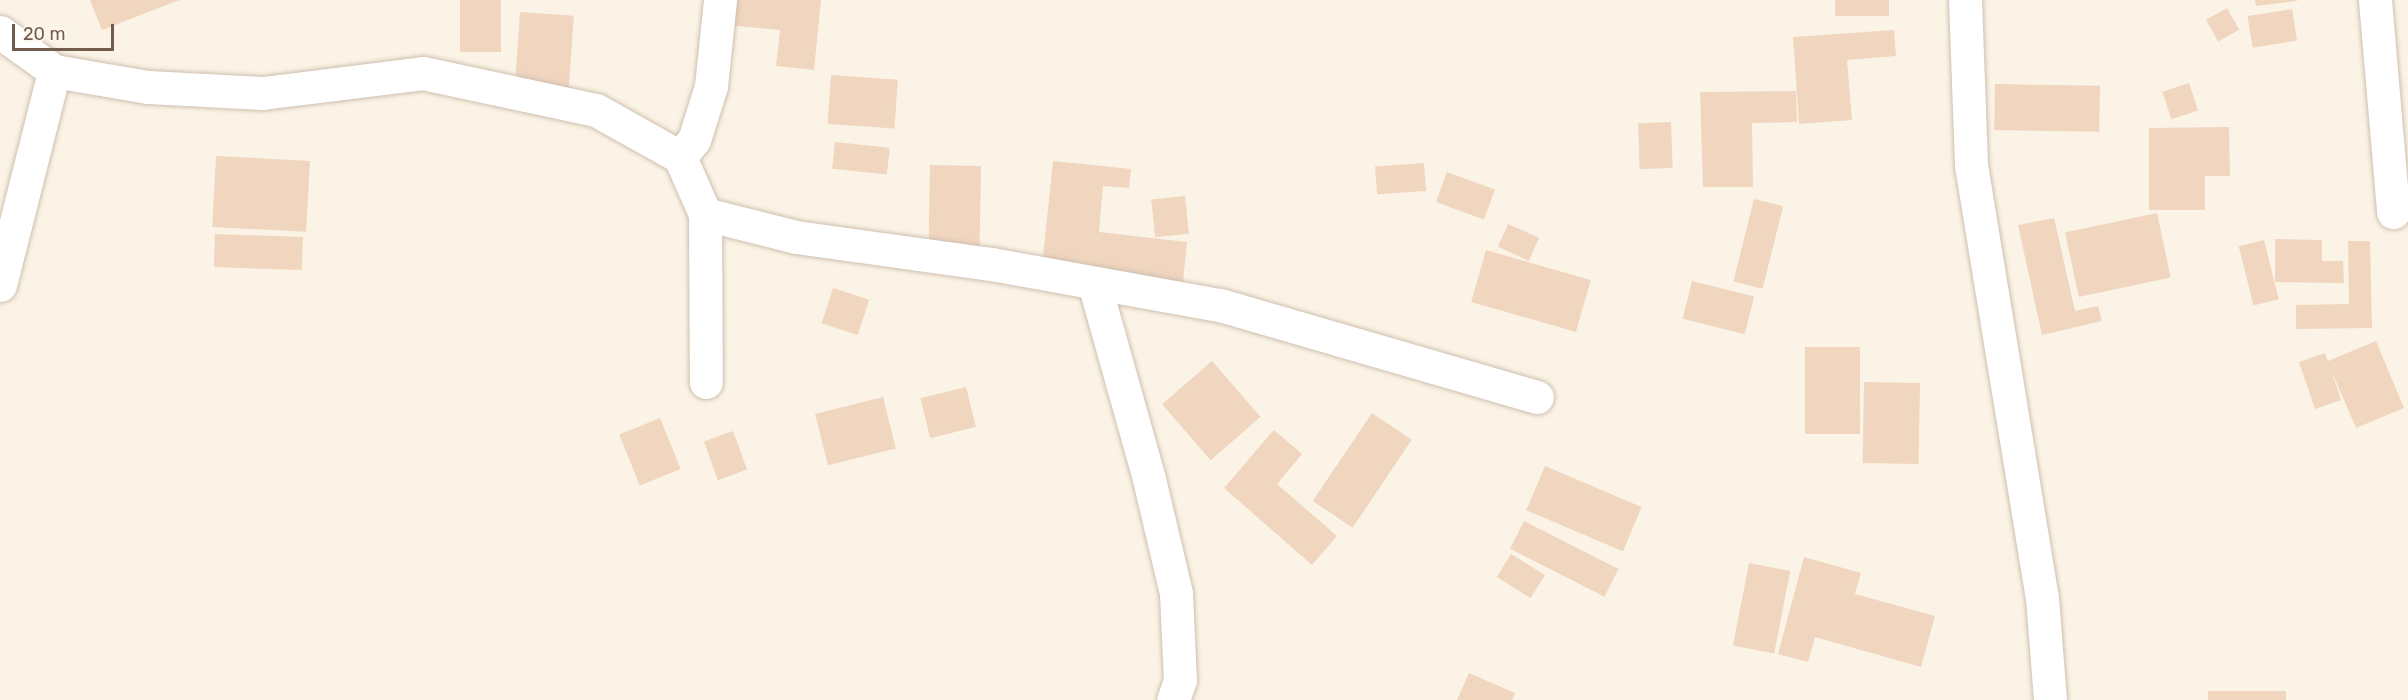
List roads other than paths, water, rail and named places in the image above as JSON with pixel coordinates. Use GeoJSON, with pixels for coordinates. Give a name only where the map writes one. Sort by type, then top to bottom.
{"type":"FeatureCollection","features":[{"type":"Feature","properties":{"kind":"street"},"geometry":{"type":"LineString","coordinates":[[680,157],[694,140],[711,86],[720,0]]}},
{"type":"Feature","properties":{"kind":"street"},"geometry":{"type":"LineString","coordinates":[[1965,0],[1971,165],[2042,598],[2050,700]]}},
{"type":"Feature","properties":{"kind":"street"},"geometry":{"type":"LineString","coordinates":[[2374,0],[2393,212]]}},
{"type":"Feature","properties":{"kind":"street"},"geometry":{"type":"LineString","coordinates":[[0,32],[54,70],[148,87],[263,93],[423,73],[596,110],[680,157],[705,214],[706,382]]}},
{"type":"Feature","properties":{"kind":"street"},"geometry":{"type":"LineString","coordinates":[[0,285],[54,70]]}},
{"type":"Feature","properties":{"kind":"street"},"geometry":{"type":"LineString","coordinates":[[705,214],[796,237],[1095,283],[1220,305],[1537,397]]}},
{"type":"Feature","properties":{"kind":"street"},"geometry":{"type":"LineString","coordinates":[[1095,283],[1149,479],[1176,593],[1180,680],[1173,700]]}}]}
